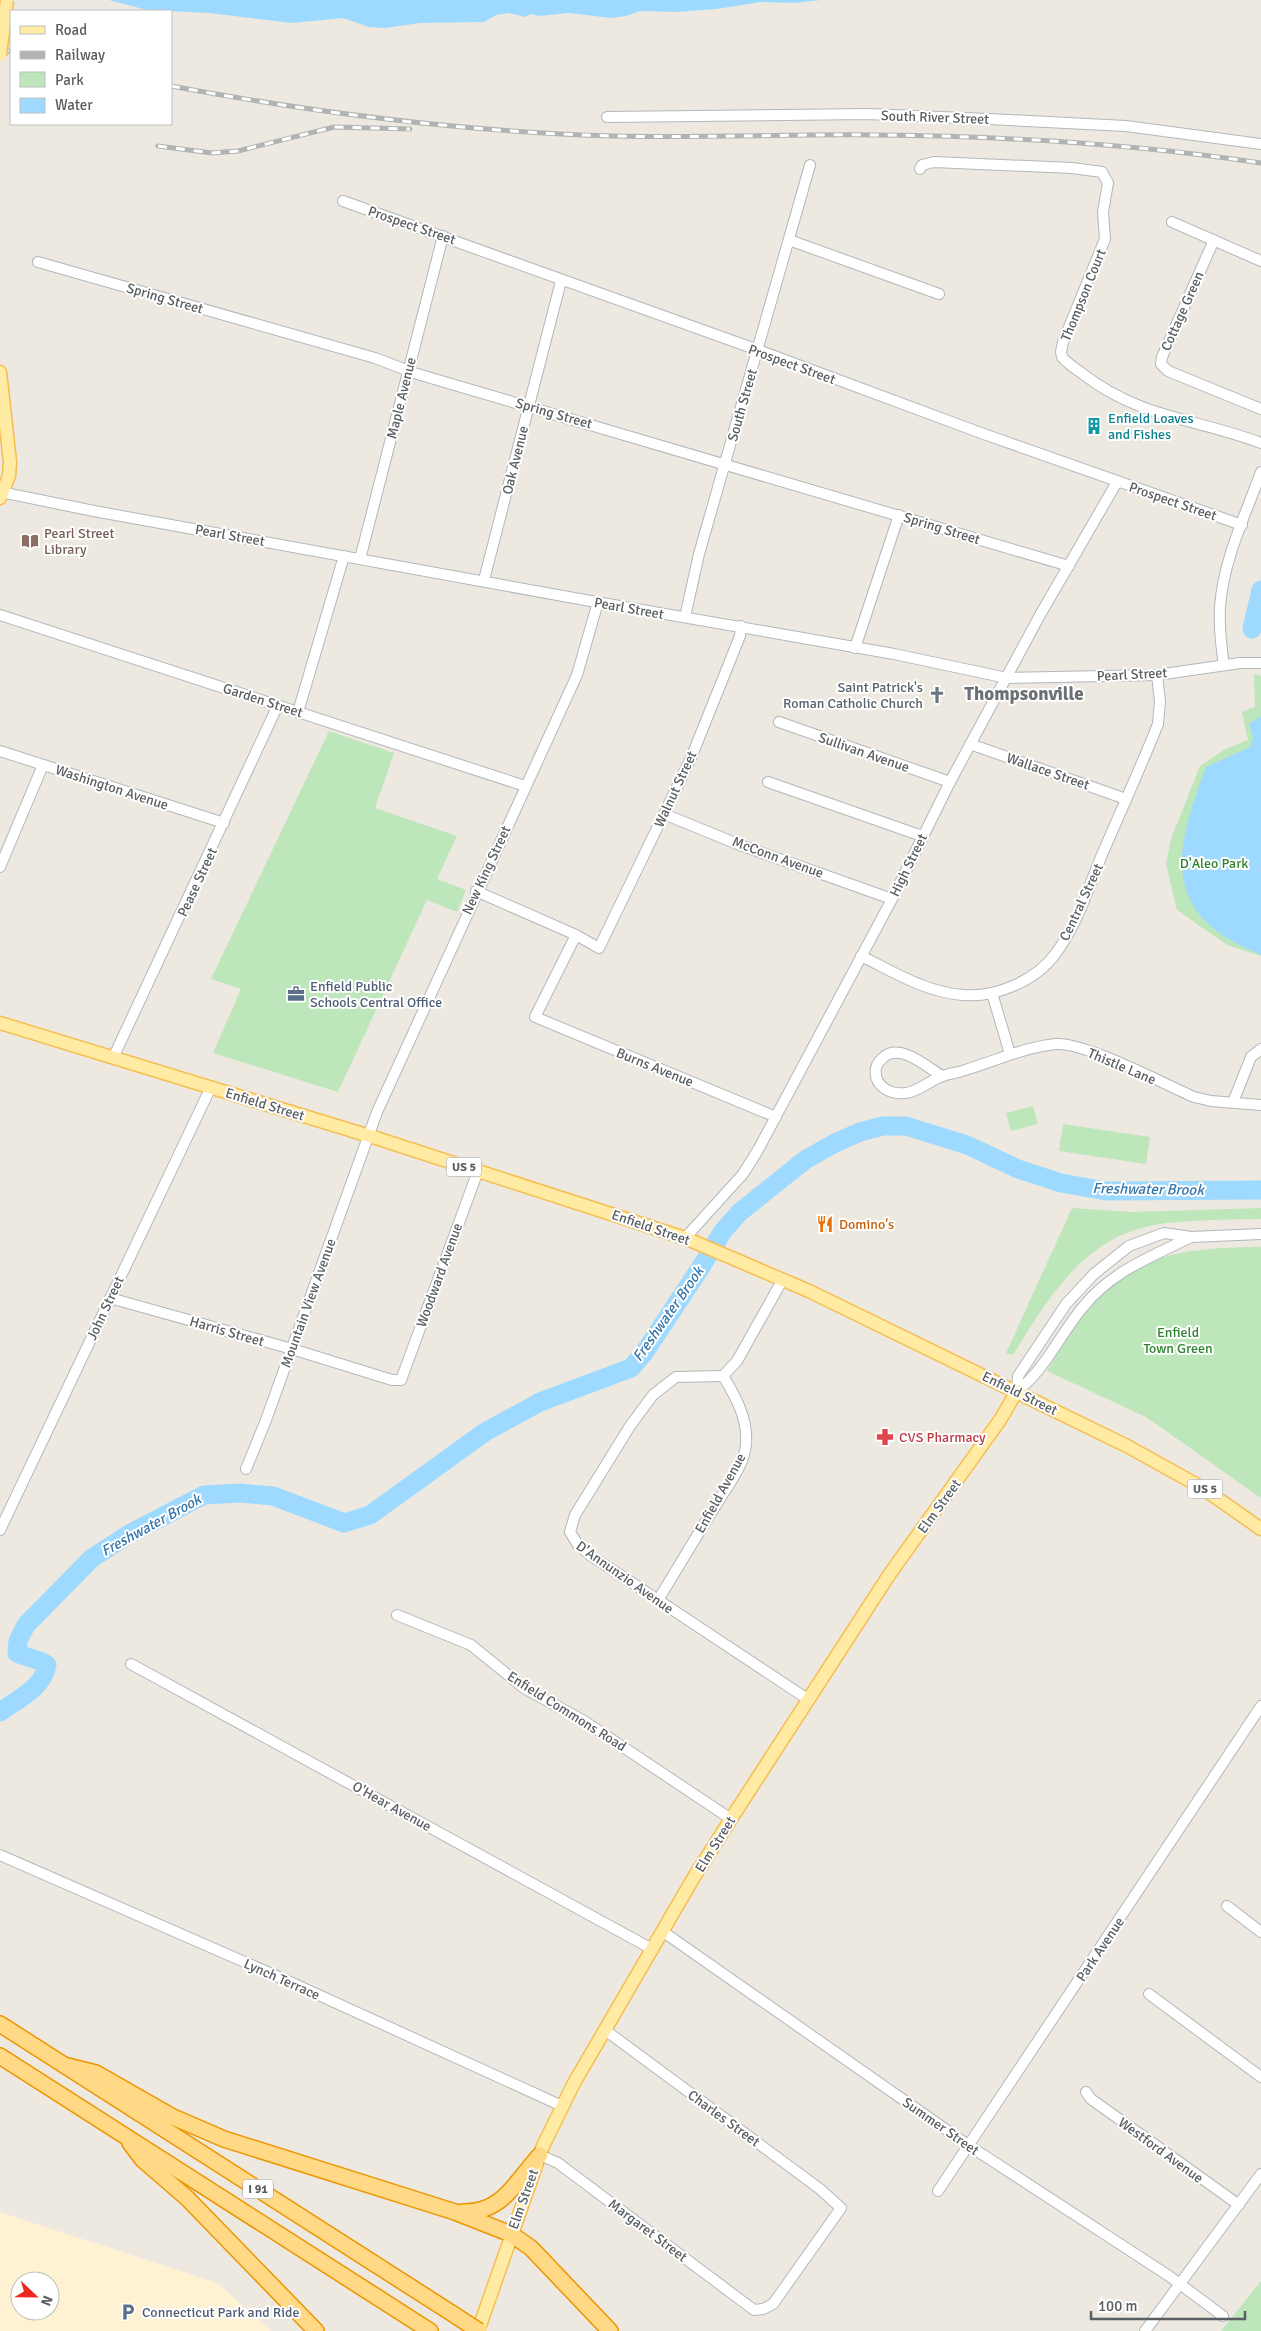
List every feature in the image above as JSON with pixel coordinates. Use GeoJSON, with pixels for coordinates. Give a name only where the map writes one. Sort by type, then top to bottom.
{"type":"FeatureCollection","features":[{"type":"Feature","properties":{"kind":"highway","name":"I 91"},"geometry":{"type":"LineString","coordinates":[[0,2024],[478,2331]]}},
{"type":"Feature","properties":{"kind":"highway","name":"I 91"},"geometry":{"type":"LineString","coordinates":[[0,2056],[430,2331]]}},
{"type":"Feature","properties":{"kind":"highway"},"geometry":{"type":"LineString","coordinates":[[64,2065],[101,2076],[173,2117],[224,2140],[456,2212],[511,2234],[531,2248],[610,2331]]}},
{"type":"Feature","properties":{"kind":"highway"},"geometry":{"type":"LineString","coordinates":[[0,2068],[29,2075]]}},
{"type":"Feature","properties":{"kind":"highway"},"geometry":{"type":"LineString","coordinates":[[125,2136],[143,2160],[182,2194],[316,2331]]}},
{"type":"Feature","properties":{"kind":"highway"},"geometry":{"type":"LineString","coordinates":[[456,2212],[479,2211],[496,2205],[540,2155]]}},
{"type":"Feature","properties":{"kind":"main road"},"geometry":{"type":"LineString","coordinates":[[0,55],[7,0]]}},
{"type":"Feature","properties":{"kind":"main road"},"geometry":{"type":"LineString","coordinates":[[0,372],[10,462],[8,476],[1,495]]}},
{"type":"Feature","properties":{"kind":"main road","name":"Enfield Street"},"geometry":{"type":"LineString","coordinates":[[0,1023],[478,1171],[685,1238],[725,1254],[783,1279],[1130,1447],[1201,1487],[1261,1529]]}},
{"type":"Feature","properties":{"kind":"main road","name":"Elm Street"},"geometry":{"type":"LineString","coordinates":[[478,2331],[540,2155],[562,2106],[605,2030],[662,1931],[731,1819],[889,1575],[1000,1420],[1017,1391]]}},
{"type":"Feature","properties":{"kind":"street","name":"South River Street"},"geometry":{"type":"LineString","coordinates":[[607,117],[867,114],[989,119],[1126,126],[1261,144]]}},
{"type":"Feature","properties":{"kind":"street","name":"Thompson Court"},"geometry":{"type":"LineString","coordinates":[[920,169],[922,164],[934,162],[1079,168],[1102,172],[1108,183],[1103,212],[1105,239],[1063,342],[1062,357],[1098,386],[1128,403],[1261,443]]}},
{"type":"Feature","properties":{"kind":"street","name":"South Street"},"geometry":{"type":"LineString","coordinates":[[684,617],[725,464],[810,165]]}},
{"type":"Feature","properties":{"kind":"street","name":"Prospect Street"},"geometry":{"type":"LineString","coordinates":[[343,201],[443,236],[561,281],[758,350],[1117,482],[1242,525]]}},
{"type":"Feature","properties":{"kind":"street"},"geometry":{"type":"LineString","coordinates":[[1172,222],[1261,261]]}},
{"type":"Feature","properties":{"kind":"street","name":"Maple Avenue"},"geometry":{"type":"LineString","coordinates":[[360,560],[443,236]]}},
{"type":"Feature","properties":{"kind":"street"},"geometry":{"type":"LineString","coordinates":[[789,240],[939,294]]}},
{"type":"Feature","properties":{"kind":"street","name":"Cottage Green"},"geometry":{"type":"LineString","coordinates":[[1214,240],[1162,357],[1161,364],[1168,371],[1261,409]]}},
{"type":"Feature","properties":{"kind":"street","name":"Spring Street"},"geometry":{"type":"LineString","coordinates":[[38,262],[375,358],[408,370],[1069,566]]}},
{"type":"Feature","properties":{"kind":"street","name":"Oak Avenue"},"geometry":{"type":"LineString","coordinates":[[484,580],[561,281]]}},
{"type":"Feature","properties":{"kind":"street"},"geometry":{"type":"LineString","coordinates":[[1224,665],[1220,627],[1221,594],[1228,562],[1261,472]]}},
{"type":"Feature","properties":{"kind":"street","name":"High Street"},"geometry":{"type":"LineString","coordinates":[[685,1238],[743,1174],[776,1117],[892,899],[922,836],[970,744],[1117,482]]}},
{"type":"Feature","properties":{"kind":"street","name":"Pearl Street"},"geometry":{"type":"LineString","coordinates":[[1,495],[741,626],[1007,678],[1157,674],[1224,665],[1261,663]]}},
{"type":"Feature","properties":{"kind":"street"},"geometry":{"type":"LineString","coordinates":[[856,648],[899,515]]}},
{"type":"Feature","properties":{"kind":"street"},"geometry":{"type":"LineString","coordinates":[[298,712],[344,556]]}},
{"type":"Feature","properties":{"kind":"street","name":"New King Street"},"geometry":{"type":"LineString","coordinates":[[368,1136],[376,1112],[476,891],[577,676],[598,602]]}},
{"type":"Feature","properties":{"kind":"street","name":"Garden Street"},"geometry":{"type":"LineString","coordinates":[[0,616],[525,786]]}},
{"type":"Feature","properties":{"kind":"street","name":"Walnut Street"},"geometry":{"type":"LineString","coordinates":[[576,935],[599,948],[704,728],[740,636],[741,626]]}},
{"type":"Feature","properties":{"kind":"street","name":"Central Street"},"geometry":{"type":"LineString","coordinates":[[861,956],[915,984],[933,990],[965,996],[992,993],[1026,979],[1039,971],[1056,954],[1077,915],[1158,724],[1160,701],[1157,674]]}},
{"type":"Feature","properties":{"kind":"street","name":"Pease Street"},"geometry":{"type":"LineString","coordinates":[[114,1058],[278,705]]}},
{"type":"Feature","properties":{"kind":"street","name":"Sullivan Avenue"},"geometry":{"type":"LineString","coordinates":[[779,722],[950,782]]}},
{"type":"Feature","properties":{"kind":"street","name":"Wallace Street"},"geometry":{"type":"LineString","coordinates":[[970,744],[1126,799]]}},
{"type":"Feature","properties":{"kind":"street","name":"Washington Avenue"},"geometry":{"type":"LineString","coordinates":[[0,751],[224,823]]}},
{"type":"Feature","properties":{"kind":"street"},"geometry":{"type":"LineString","coordinates":[[0,867],[43,765]]}},
{"type":"Feature","properties":{"kind":"street"},"geometry":{"type":"LineString","coordinates":[[768,782],[922,836]]}},
{"type":"Feature","properties":{"kind":"street","name":"McConn Avenue"},"geometry":{"type":"LineString","coordinates":[[664,814],[740,845],[892,899]]}},
{"type":"Feature","properties":{"kind":"street"},"geometry":{"type":"LineString","coordinates":[[476,891],[576,935]]}},
{"type":"Feature","properties":{"kind":"street","name":"Burns Avenue"},"geometry":{"type":"LineString","coordinates":[[576,935],[535,1017],[776,1117]]}},
{"type":"Feature","properties":{"kind":"street"},"geometry":{"type":"LineString","coordinates":[[992,993],[1010,1054]]}},
{"type":"Feature","properties":{"kind":"street","name":"Thistle Lane"},"geometry":{"type":"LineString","coordinates":[[942,1076],[909,1056],[897,1052],[887,1055],[878,1062],[876,1071],[877,1081],[883,1088],[899,1093],[918,1090],[942,1076],[965,1071],[1010,1054],[1057,1044],[1086,1050],[1194,1097],[1261,1105]]}},
{"type":"Feature","properties":{"kind":"street"},"geometry":{"type":"LineString","coordinates":[[1232,1102],[1251,1057],[1261,1048]]}},
{"type":"Feature","properties":{"kind":"street","name":"John Street"},"geometry":{"type":"LineString","coordinates":[[0,1530],[211,1087]]}},
{"type":"Feature","properties":{"kind":"street","name":"Mountain View Avenue"},"geometry":{"type":"LineString","coordinates":[[246,1469],[292,1349],[368,1136]]}},
{"type":"Feature","properties":{"kind":"street","name":"Woodward Avenue"},"geometry":{"type":"LineString","coordinates":[[401,1380],[478,1171]]}},
{"type":"Feature","properties":{"kind":"street"},"geometry":{"type":"LineString","coordinates":[[1017,1391],[1018,1376],[1066,1304],[1094,1274],[1117,1254],[1141,1240],[1170,1233],[1191,1237],[1261,1234]]}},
{"type":"Feature","properties":{"kind":"street"},"geometry":{"type":"LineString","coordinates":[[1017,1391],[1038,1372],[1084,1305],[1112,1278],[1139,1261],[1191,1237]]}},
{"type":"Feature","properties":{"kind":"street"},"geometry":{"type":"LineString","coordinates":[[723,1376],[737,1361],[783,1279]]}},
{"type":"Feature","properties":{"kind":"street","name":"Harris Street"},"geometry":{"type":"LineString","coordinates":[[110,1298],[292,1349],[392,1380],[401,1380]]}},
{"type":"Feature","properties":{"kind":"street","name":"Enfield Avenue"},"geometry":{"type":"LineString","coordinates":[[658,1600],[728,1485],[746,1446],[746,1425],[742,1412],[723,1376]]}},
{"type":"Feature","properties":{"kind":"street","name":"D'Annunzio Avenue"},"geometry":{"type":"LineString","coordinates":[[723,1376],[676,1377],[653,1395],[630,1426],[571,1525],[570,1532],[578,1545],[809,1700]]}},
{"type":"Feature","properties":{"kind":"street","name":"Enfield Commons Road"},"geometry":{"type":"LineString","coordinates":[[397,1615],[470,1645],[524,1688],[584,1721],[731,1819]]}},
{"type":"Feature","properties":{"kind":"street","name":"O'Hear Avenue"},"geometry":{"type":"LineString","coordinates":[[131,1664],[652,1949]]}},
{"type":"Feature","properties":{"kind":"street","name":"Park Avenue"},"geometry":{"type":"LineString","coordinates":[[938,2191],[1261,1706]]}},
{"type":"Feature","properties":{"kind":"street","name":"Lynch Terrace"},"geometry":{"type":"LineString","coordinates":[[0,1855],[297,1985],[562,2106]]}},
{"type":"Feature","properties":{"kind":"street"},"geometry":{"type":"LineString","coordinates":[[1227,1906],[1261,1932]]}},
{"type":"Feature","properties":{"kind":"street","name":"Summer Street"},"geometry":{"type":"LineString","coordinates":[[662,1931],[968,2145],[1180,2284],[1223,2316]]}},
{"type":"Feature","properties":{"kind":"street"},"geometry":{"type":"LineString","coordinates":[[1149,1994],[1261,2077]]}},
{"type":"Feature","properties":{"kind":"street","name":"Charles Street"},"geometry":{"type":"LineString","coordinates":[[605,2030],[820,2189],[841,2208],[773,2304],[763,2309],[754,2310]]}},
{"type":"Feature","properties":{"kind":"street","name":"Westford Avenue"},"geometry":{"type":"LineString","coordinates":[[1086,2092],[1091,2099],[1239,2205]]}},
{"type":"Feature","properties":{"kind":"street","name":"Margaret Street"},"geometry":{"type":"LineString","coordinates":[[540,2155],[558,2163],[754,2310]]}},
{"type":"Feature","properties":{"kind":"street"},"geometry":{"type":"LineString","coordinates":[[1145,2331],[1261,2174]]}},
{"type":"Feature","properties":{"kind":"shaded area"},"geometry":{"type":"Polygon","coordinates":[[[0,2212],[217,2283],[271,2331],[0,2331],[0,2212]]]}},
{"type":"Feature","properties":{"kind":"green space","name":"D'Aleo Park"},"geometry":{"type":"Polygon","coordinates":[[[1254,674],[1261,676],[1261,956],[1227,945],[1177,910],[1166,864],[1171,839],[1200,766],[1224,750],[1248,740],[1242,712],[1255,707],[1254,674]]]}},
{"type":"Feature","properties":{"kind":"green space"},"geometry":{"type":"Polygon","coordinates":[[[329,731],[394,753],[375,808],[457,836],[437,879],[466,890],[457,912],[427,900],[338,1092],[213,1053],[241,989],[211,979],[329,731]]]}},
{"type":"Feature","properties":{"kind":"green space"},"geometry":{"type":"Polygon","coordinates":[[[1033,1106],[1038,1124],[1011,1131],[1006,1113],[1033,1106]]]}},
{"type":"Feature","properties":{"kind":"green space"},"geometry":{"type":"Polygon","coordinates":[[[1063,1124],[1150,1137],[1146,1164],[1059,1151],[1063,1124]]]}},
{"type":"Feature","properties":{"kind":"green space"},"geometry":{"type":"Polygon","coordinates":[[[1072,1208],[1131,1212],[1261,1208],[1261,1219],[1194,1221],[1154,1225],[1129,1232],[1107,1243],[1087,1257],[1054,1293],[1013,1355],[1006,1353],[1072,1208]]]}},
{"type":"Feature","properties":{"kind":"green space","name":"Enfield Town Green"},"geometry":{"type":"Polygon","coordinates":[[[1261,1247],[1261,1498],[1146,1417],[1047,1371],[1070,1332],[1086,1310],[1105,1290],[1125,1275],[1145,1264],[1187,1252],[1261,1247]]]}},
{"type":"Feature","properties":{"kind":"green space"},"geometry":{"type":"Polygon","coordinates":[[[1261,2281],[1261,2331],[1221,2331],[1261,2281]]]}},
{"type":"Feature","properties":{"kind":"water"},"geometry":{"type":"Polygon","coordinates":[[[109,0],[821,0],[794,3],[761,2],[717,9],[676,12],[640,11],[626,16],[611,18],[569,13],[540,16],[531,14],[525,17],[509,13],[496,15],[484,22],[420,23],[385,28],[369,27],[343,18],[292,23],[209,13],[147,10],[109,0]]]}},
{"type":"Feature","properties":{"kind":"water","name":"D'Aleo Park"},"geometry":{"type":"Polygon","coordinates":[[[1261,716],[1261,955],[1230,940],[1207,923],[1192,904],[1184,883],[1182,861],[1184,839],[1190,815],[1206,767],[1250,747],[1253,737],[1249,724],[1261,716]]]}},
{"type":"Feature","properties":{"kind":"waterway","name":"Freshwater Brook"},"geometry":{"type":"LineString","coordinates":[[1252,629],[1261,590]]}},
{"type":"Feature","properties":{"kind":"waterway","name":"Freshwater Brook"},"geometry":{"type":"LineString","coordinates":[[0,1712],[29,1692],[45,1673],[47,1665],[45,1663],[17,1653],[18,1641],[26,1625],[92,1558],[131,1533],[204,1495],[240,1493],[273,1496],[344,1523],[370,1515],[485,1432],[540,1402],[631,1368],[644,1353],[723,1231],[740,1212],[805,1160],[833,1144],[860,1132],[883,1126],[906,1126],[967,1145],[1018,1169],[1061,1183],[1106,1191],[1261,1190]]}},
{"type":"Feature","properties":{"kind":"railway"},"geometry":{"type":"LineString","coordinates":[[0,49],[10,52]]}},
{"type":"Feature","properties":{"kind":"railway"},"geometry":{"type":"LineString","coordinates":[[172,86],[281,105],[391,120],[558,134],[613,136],[844,135],[974,137],[1118,146],[1261,163]]}},
{"type":"Feature","properties":{"kind":"railway"},"geometry":{"type":"LineString","coordinates":[[158,146],[212,153],[238,151],[334,127],[410,129]]}},
{"type":"Feature","properties":{"kind":"place","name":"Enfield Loaves and Fishes"},"geometry":{"type":"Point","coordinates":[1094,426]}},
{"type":"Feature","properties":{"kind":"place","name":"Pearl Street Library"},"geometry":{"type":"Point","coordinates":[30,541]}},
{"type":"Feature","properties":{"kind":"place","name":"Saint Patrick's Roman Catholic Church"},"geometry":{"type":"Point","coordinates":[937,695]}},
{"type":"Feature","properties":{"kind":"place","name":"Enfield Public Schools Central Office"},"geometry":{"type":"Point","coordinates":[296,994]}},
{"type":"Feature","properties":{"kind":"place","name":"Domino's"},"geometry":{"type":"Point","coordinates":[825,1224]}},
{"type":"Feature","properties":{"kind":"place","name":"CVS Pharmacy"},"geometry":{"type":"Point","coordinates":[885,1437]}},
{"type":"Feature","properties":{"kind":"place","name":"Connecticut Park and Ride"},"geometry":{"type":"Point","coordinates":[128,2312]}},
{"type":"Feature","properties":{"kind":"district","name":"Thompsonville"},"geometry":{"type":"Point","coordinates":[1024,693]}}]}
